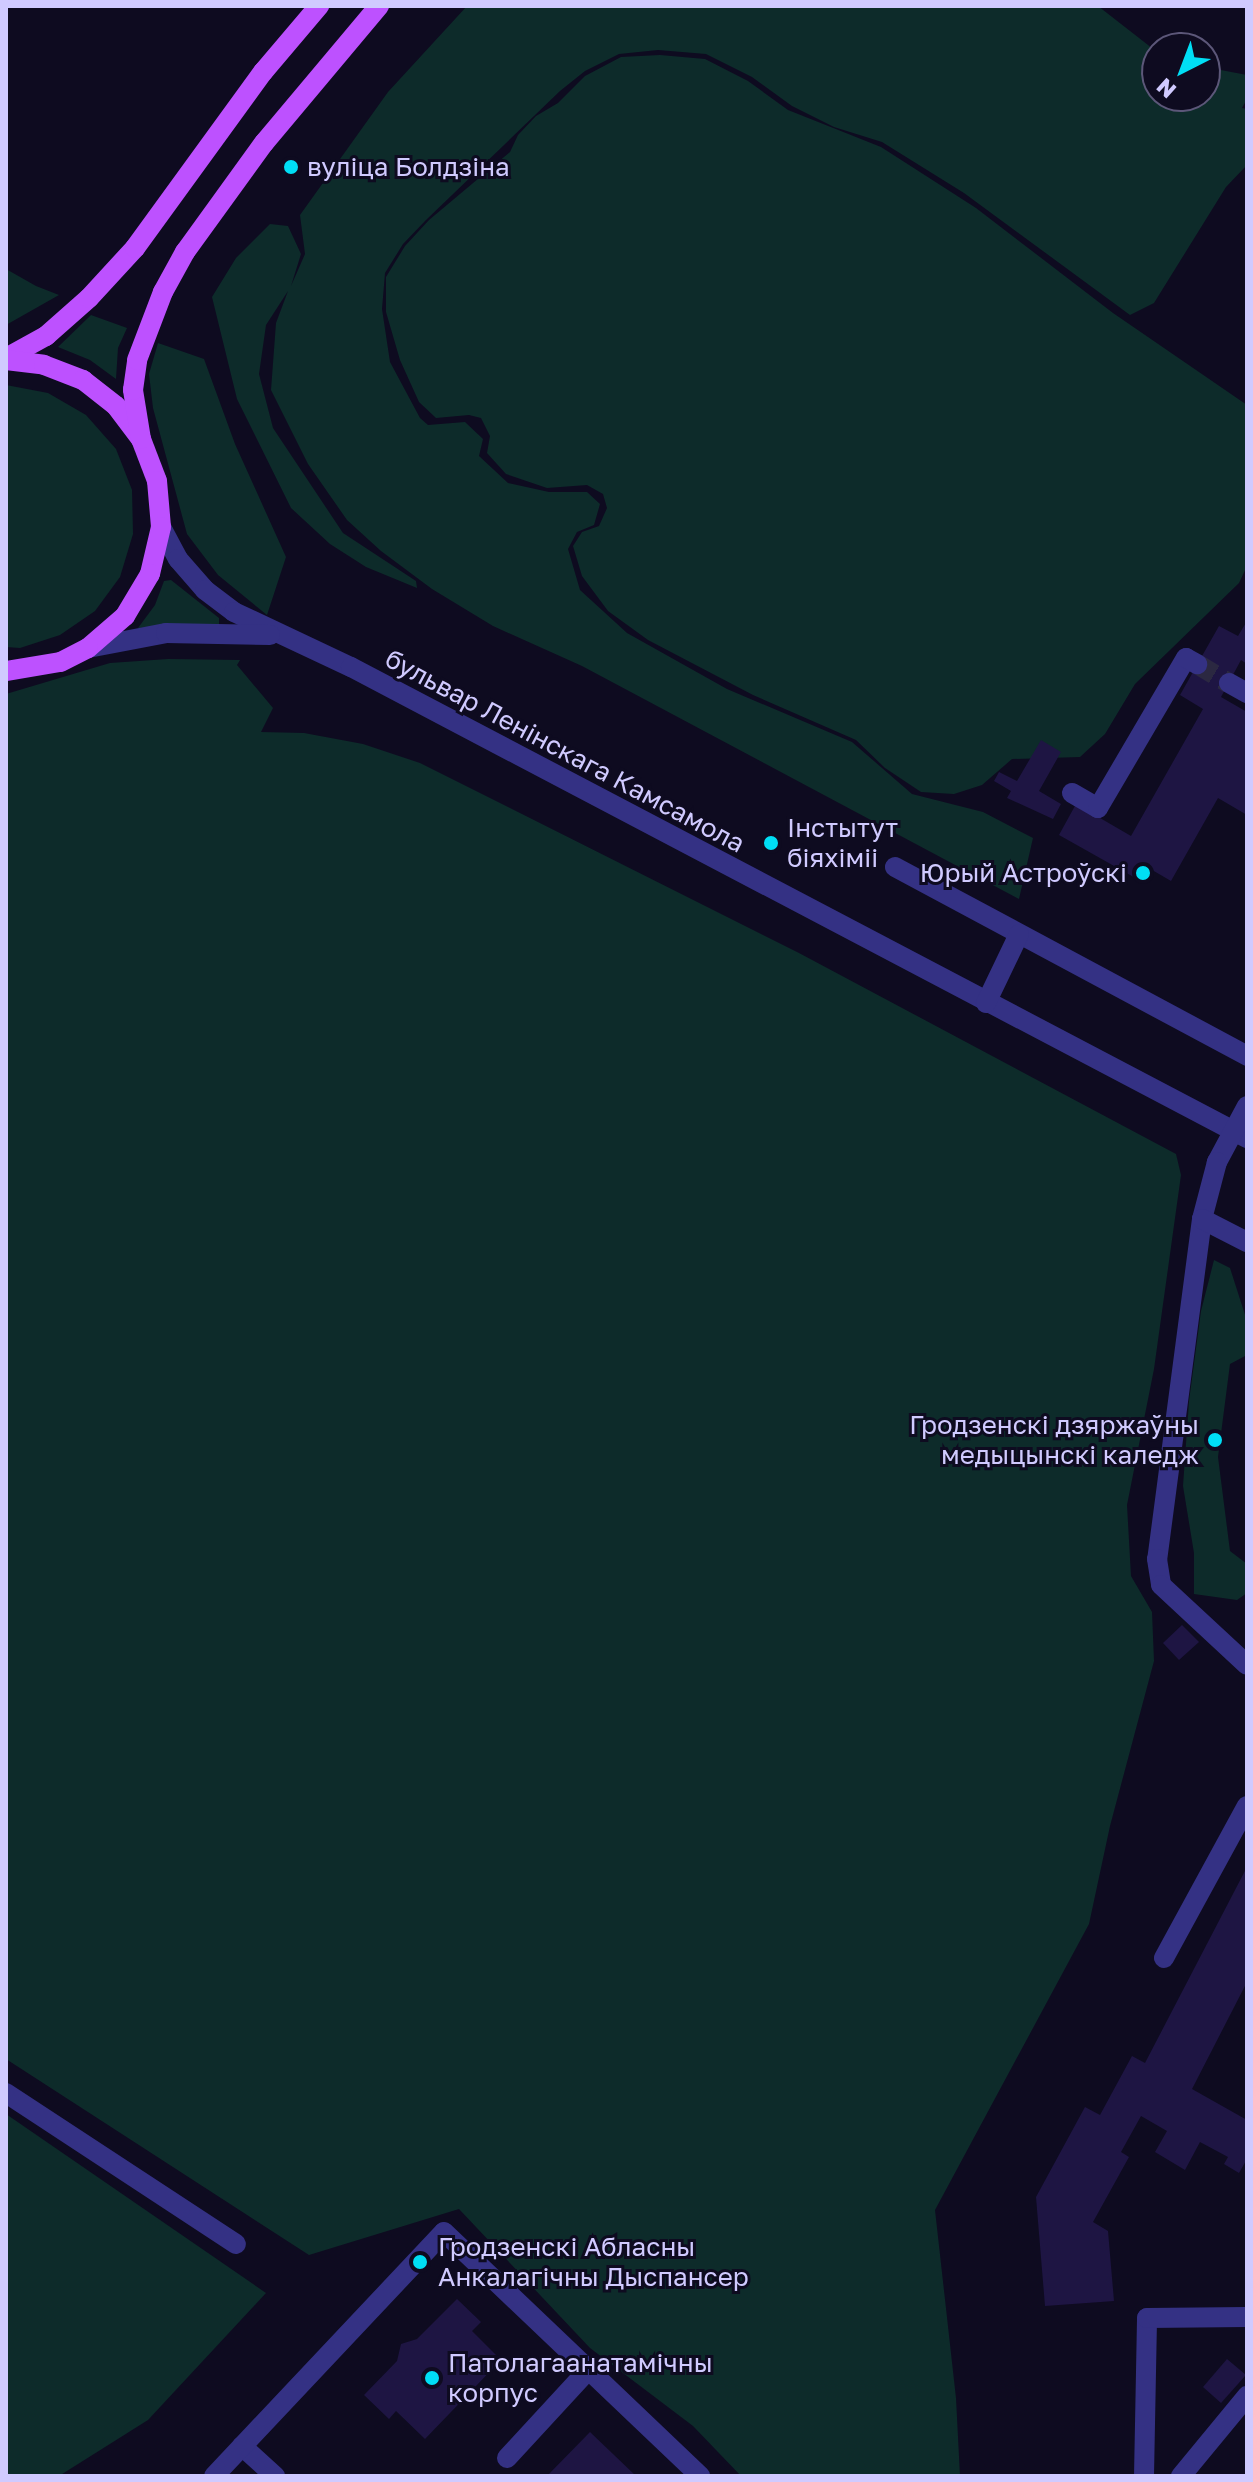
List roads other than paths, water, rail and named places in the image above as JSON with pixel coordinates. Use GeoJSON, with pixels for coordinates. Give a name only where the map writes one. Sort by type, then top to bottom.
{"type":"FeatureCollection","features":[{"type":"Feature","properties":{"kind":"main road"},"geometry":{"type":"LineString","coordinates":[[6,359],[46,336],[89,298],[135,248],[263,72],[319,6]]}},
{"type":"Feature","properties":{"kind":"main road"},"geometry":{"type":"LineString","coordinates":[[6,671],[60,662],[88,648],[125,616],[144,585],[150,574],[161,527],[157,481],[141,439],[133,390],[137,360],[149,325],[178,266],[280,122],[379,6]]}},
{"type":"Feature","properties":{"kind":"main road"},"geometry":{"type":"LineString","coordinates":[[6,359],[44,365],[83,380],[116,406],[141,439]]}},
{"type":"Feature","properties":{"kind":"street","name":"бульвар Ленінскага Камсамола"},"geometry":{"type":"LineString","coordinates":[[161,527],[178,559],[205,590],[234,612],[365,675],[1240,1135]]}},
{"type":"Feature","properties":{"kind":"street","name":"бульвар Ленінскага Камсамола"},"geometry":{"type":"LineString","coordinates":[[88,648],[166,633],[281,636]]}},
{"type":"Feature","properties":{"kind":"street"},"geometry":{"type":"LineString","coordinates":[[1072,793],[1098,808],[1186,658],[1197,664]]}},
{"type":"Feature","properties":{"kind":"street"},"geometry":{"type":"LineString","coordinates":[[1229,683],[1247,693]]}},
{"type":"Feature","properties":{"kind":"street"},"geometry":{"type":"LineString","coordinates":[[895,867],[1247,1056]]}},
{"type":"Feature","properties":{"kind":"street"},"geometry":{"type":"LineString","coordinates":[[986,1003],[1019,934]]}},
{"type":"Feature","properties":{"kind":"street"},"geometry":{"type":"LineString","coordinates":[[1247,1106],[1240,1135],[1217,1162],[1202,1219],[1157,1559],[1161,1585],[1247,1665]]}},
{"type":"Feature","properties":{"kind":"street"},"geometry":{"type":"LineString","coordinates":[[1202,1219],[1247,1242]]}},
{"type":"Feature","properties":{"kind":"street"},"geometry":{"type":"LineString","coordinates":[[1164,1958],[1247,1806]]}},
{"type":"Feature","properties":{"kind":"street"},"geometry":{"type":"LineString","coordinates":[[6,2093],[236,2244]]}},
{"type":"Feature","properties":{"kind":"street"},"geometry":{"type":"LineString","coordinates":[[214,2476],[444,2232],[700,2476]]}},
{"type":"Feature","properties":{"kind":"street"},"geometry":{"type":"LineString","coordinates":[[1144,2476],[1147,2318],[1247,2317]]}},
{"type":"Feature","properties":{"kind":"street"},"geometry":{"type":"LineString","coordinates":[[507,2458],[589,2369]]}},
{"type":"Feature","properties":{"kind":"street"},"geometry":{"type":"LineString","coordinates":[[1181,2476],[1247,2396]]}},
{"type":"Feature","properties":{"kind":"street"},"geometry":{"type":"LineString","coordinates":[[242,2446],[275,2476]]}},
{"type":"Feature","properties":{"kind":"tunnel"},"geometry":{"type":"LineString","coordinates":[[1197,664],[1229,683]]}},
{"type":"Feature","properties":{"kind":"place","name":"вуліца Болдзіна"},"geometry":{"type":"Point","coordinates":[291,167]}},
{"type":"Feature","properties":{"kind":"place","name":"Інстытут біяхіміі"},"geometry":{"type":"Point","coordinates":[771,843]}},
{"type":"Feature","properties":{"kind":"place","name":"Юрый Астроўскі"},"geometry":{"type":"Point","coordinates":[1143,873]}},
{"type":"Feature","properties":{"kind":"place","name":"Гродзенскі дзяржаўны медыцынскі каледж"},"geometry":{"type":"Point","coordinates":[1215,1440]}},
{"type":"Feature","properties":{"kind":"place","name":"Гродзенскі Абласны Анкалагічны Дыспансер"},"geometry":{"type":"Point","coordinates":[420,2262]}},
{"type":"Feature","properties":{"kind":"place","name":"Патолагаанатамічны корпус"},"geometry":{"type":"Point","coordinates":[432,2378]}}]}
